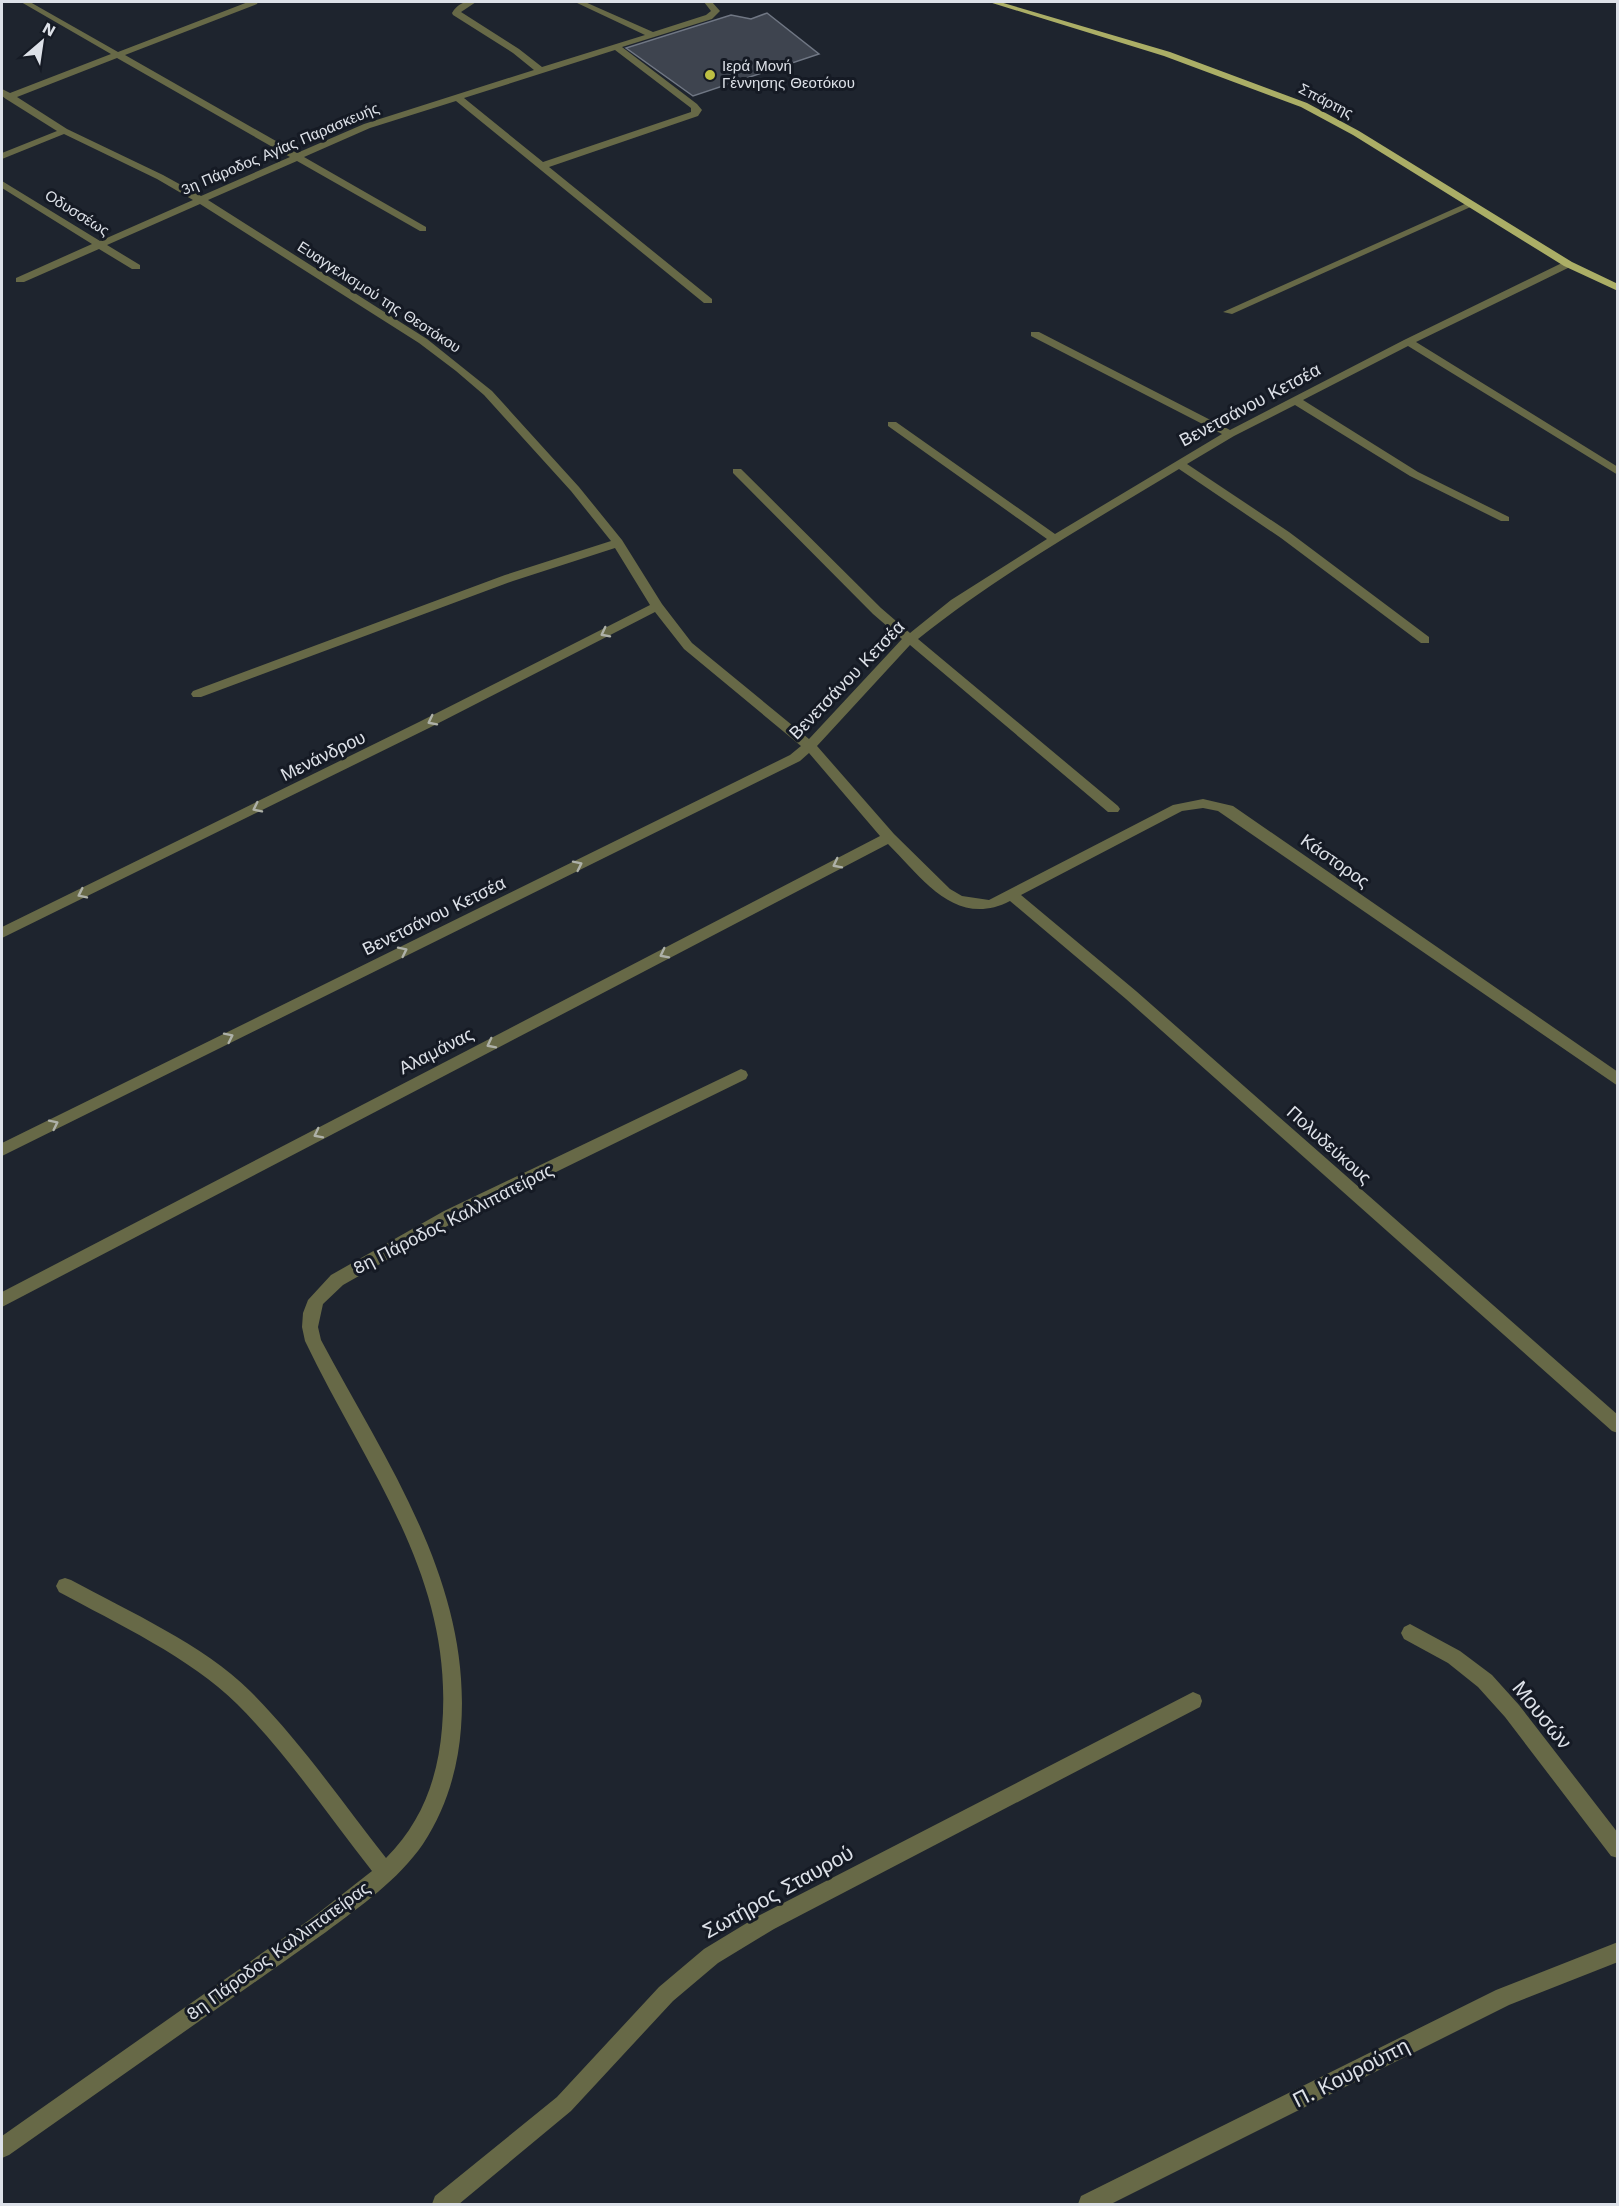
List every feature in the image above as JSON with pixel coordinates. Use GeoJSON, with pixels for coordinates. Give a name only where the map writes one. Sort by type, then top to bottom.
{"type":"FeatureCollection","features":[{"type":"Feature","properties":{"kind":"main road","name":"Σπάρτης"},"geometry":{"type":"LineString","coordinates":[[993,2],[1167,54],[1280,94],[1356,134],[1568,264],[1617,288]]}},
{"type":"Feature","properties":{"kind":"street"},"geometry":{"type":"LineString","coordinates":[[25,2],[120,54],[423,229]]}},
{"type":"Feature","properties":{"kind":"street"},"geometry":{"type":"LineString","coordinates":[[5,94],[120,54],[254,2]]}},
{"type":"Feature","properties":{"kind":"street"},"geometry":{"type":"LineString","coordinates":[[472,2],[460,7],[456,13],[516,51],[540,70]]}},
{"type":"Feature","properties":{"kind":"street"},"geometry":{"type":"LineString","coordinates":[[579,2],[651,34]]}},
{"type":"Feature","properties":{"kind":"street","name":"3η Πάροδος Αγίας Παρασκευής"},"geometry":{"type":"LineString","coordinates":[[20,280],[367,126],[713,15],[716,10],[708,2]]}},
{"type":"Feature","properties":{"kind":"street"},"geometry":{"type":"LineString","coordinates":[[541,166],[695,114],[697,110],[694,106],[615,46]]}},
{"type":"Feature","properties":{"kind":"street","name":"Ευαγγελισμού της Θεοτόκου"},"geometry":{"type":"LineString","coordinates":[[5,94],[64,131],[160,177],[201,200],[423,341],[460,369],[488,393],[575,489],[618,543],[657,606],[688,646],[810,746],[889,837],[945,893],[958,900],[978,905],[991,905],[1013,896]]}},
{"type":"Feature","properties":{"kind":"street"},"geometry":{"type":"LineString","coordinates":[[456,96],[708,302]]}},
{"type":"Feature","properties":{"kind":"street"},"geometry":{"type":"LineString","coordinates":[[2,156],[64,131]]}},
{"type":"Feature","properties":{"kind":"street","name":"Οδυσσέως"},"geometry":{"type":"LineString","coordinates":[[2,184],[136,267]]}},
{"type":"Feature","properties":{"kind":"street"},"geometry":{"type":"LineString","coordinates":[[1228,312],[1470,205]]}},
{"type":"Feature","properties":{"kind":"street","name":"Βενετσάνου Κετσέα"},"geometry":{"type":"LineString","coordinates":[[2,1150],[795,758],[810,746],[900,646],[955,603],[1055,539],[1230,434],[1408,342],[1568,264]]}},
{"type":"Feature","properties":{"kind":"street"},"geometry":{"type":"LineString","coordinates":[[1035,334],[1230,434]]}},
{"type":"Feature","properties":{"kind":"street"},"geometry":{"type":"LineString","coordinates":[[1408,342],[1617,472]]}},
{"type":"Feature","properties":{"kind":"street"},"geometry":{"type":"LineString","coordinates":[[1295,400],[1414,474],[1505,519]]}},
{"type":"Feature","properties":{"kind":"street"},"geometry":{"type":"LineString","coordinates":[[892,424],[1055,539]]}},
{"type":"Feature","properties":{"kind":"street"},"geometry":{"type":"LineString","coordinates":[[1179,464],[1285,535],[1425,640]]}},
{"type":"Feature","properties":{"kind":"street"},"geometry":{"type":"LineString","coordinates":[[737,471],[855,591],[1113,809]]}},
{"type":"Feature","properties":{"kind":"street"},"geometry":{"type":"LineString","coordinates":[[197,694],[509,578],[618,543]]}},
{"type":"Feature","properties":{"kind":"street","name":"Μενάνδρου"},"geometry":{"type":"LineString","coordinates":[[2,933],[424,725],[657,606]]}},
{"type":"Feature","properties":{"kind":"street","name":"Κάστορος"},"geometry":{"type":"LineString","coordinates":[[1013,896],[1178,807],[1200,802],[1215,804],[1228,809],[1617,1080]]}},
{"type":"Feature","properties":{"kind":"street","name":"Αλαμάνας"},"geometry":{"type":"LineString","coordinates":[[2,1300],[889,837]]}},
{"type":"Feature","properties":{"kind":"street","name":"Πολυδεύκους"},"geometry":{"type":"LineString","coordinates":[[1013,896],[1131,995],[1617,1426]]}},
{"type":"Feature","properties":{"kind":"street","name":"8η Πάροδος Καλλιπατείρας"},"geometry":{"type":"LineString","coordinates":[[2,2148],[319,1925],[385,1872],[408,1849],[429,1815],[446,1772],[454,1731],[456,1686],[451,1639],[420,1544],[396,1492],[313,1341],[310,1327],[311,1313],[316,1300],[337,1280],[415,1234],[741,1076]]}},
{"type":"Feature","properties":{"kind":"street"},"geometry":{"type":"LineString","coordinates":[[65,1586],[212,1671],[243,1697],[288,1749],[385,1872]]}},
{"type":"Feature","properties":{"kind":"street","name":"Μουσών"},"geometry":{"type":"LineString","coordinates":[[1410,1633],[1454,1657],[1485,1681],[1512,1711],[1617,1849]]}},
{"type":"Feature","properties":{"kind":"street","name":"Σωτήρος Σταυρού"},"geometry":{"type":"LineString","coordinates":[[442,2205],[564,2103],[666,1994],[711,1956],[767,1922],[1193,1701]]}},
{"type":"Feature","properties":{"kind":"street","name":"Π. Κουρούπη"},"geometry":{"type":"LineString","coordinates":[[1089,2205],[1503,1997],[1617,1952]]}},
{"type":"Feature","properties":{"kind":"building","name":"Ιερά Μονή Γέννησης Θεοτόκου"},"geometry":{"type":"Polygon","coordinates":[[[767,13],[819,54],[693,96],[626,48],[731,15],[751,19],[767,13]]]}},
{"type":"Feature","properties":{"kind":"place","name":"Ιερά Μονή Γέννησης Θεοτόκου"},"geometry":{"type":"Point","coordinates":[710,75]}}]}
